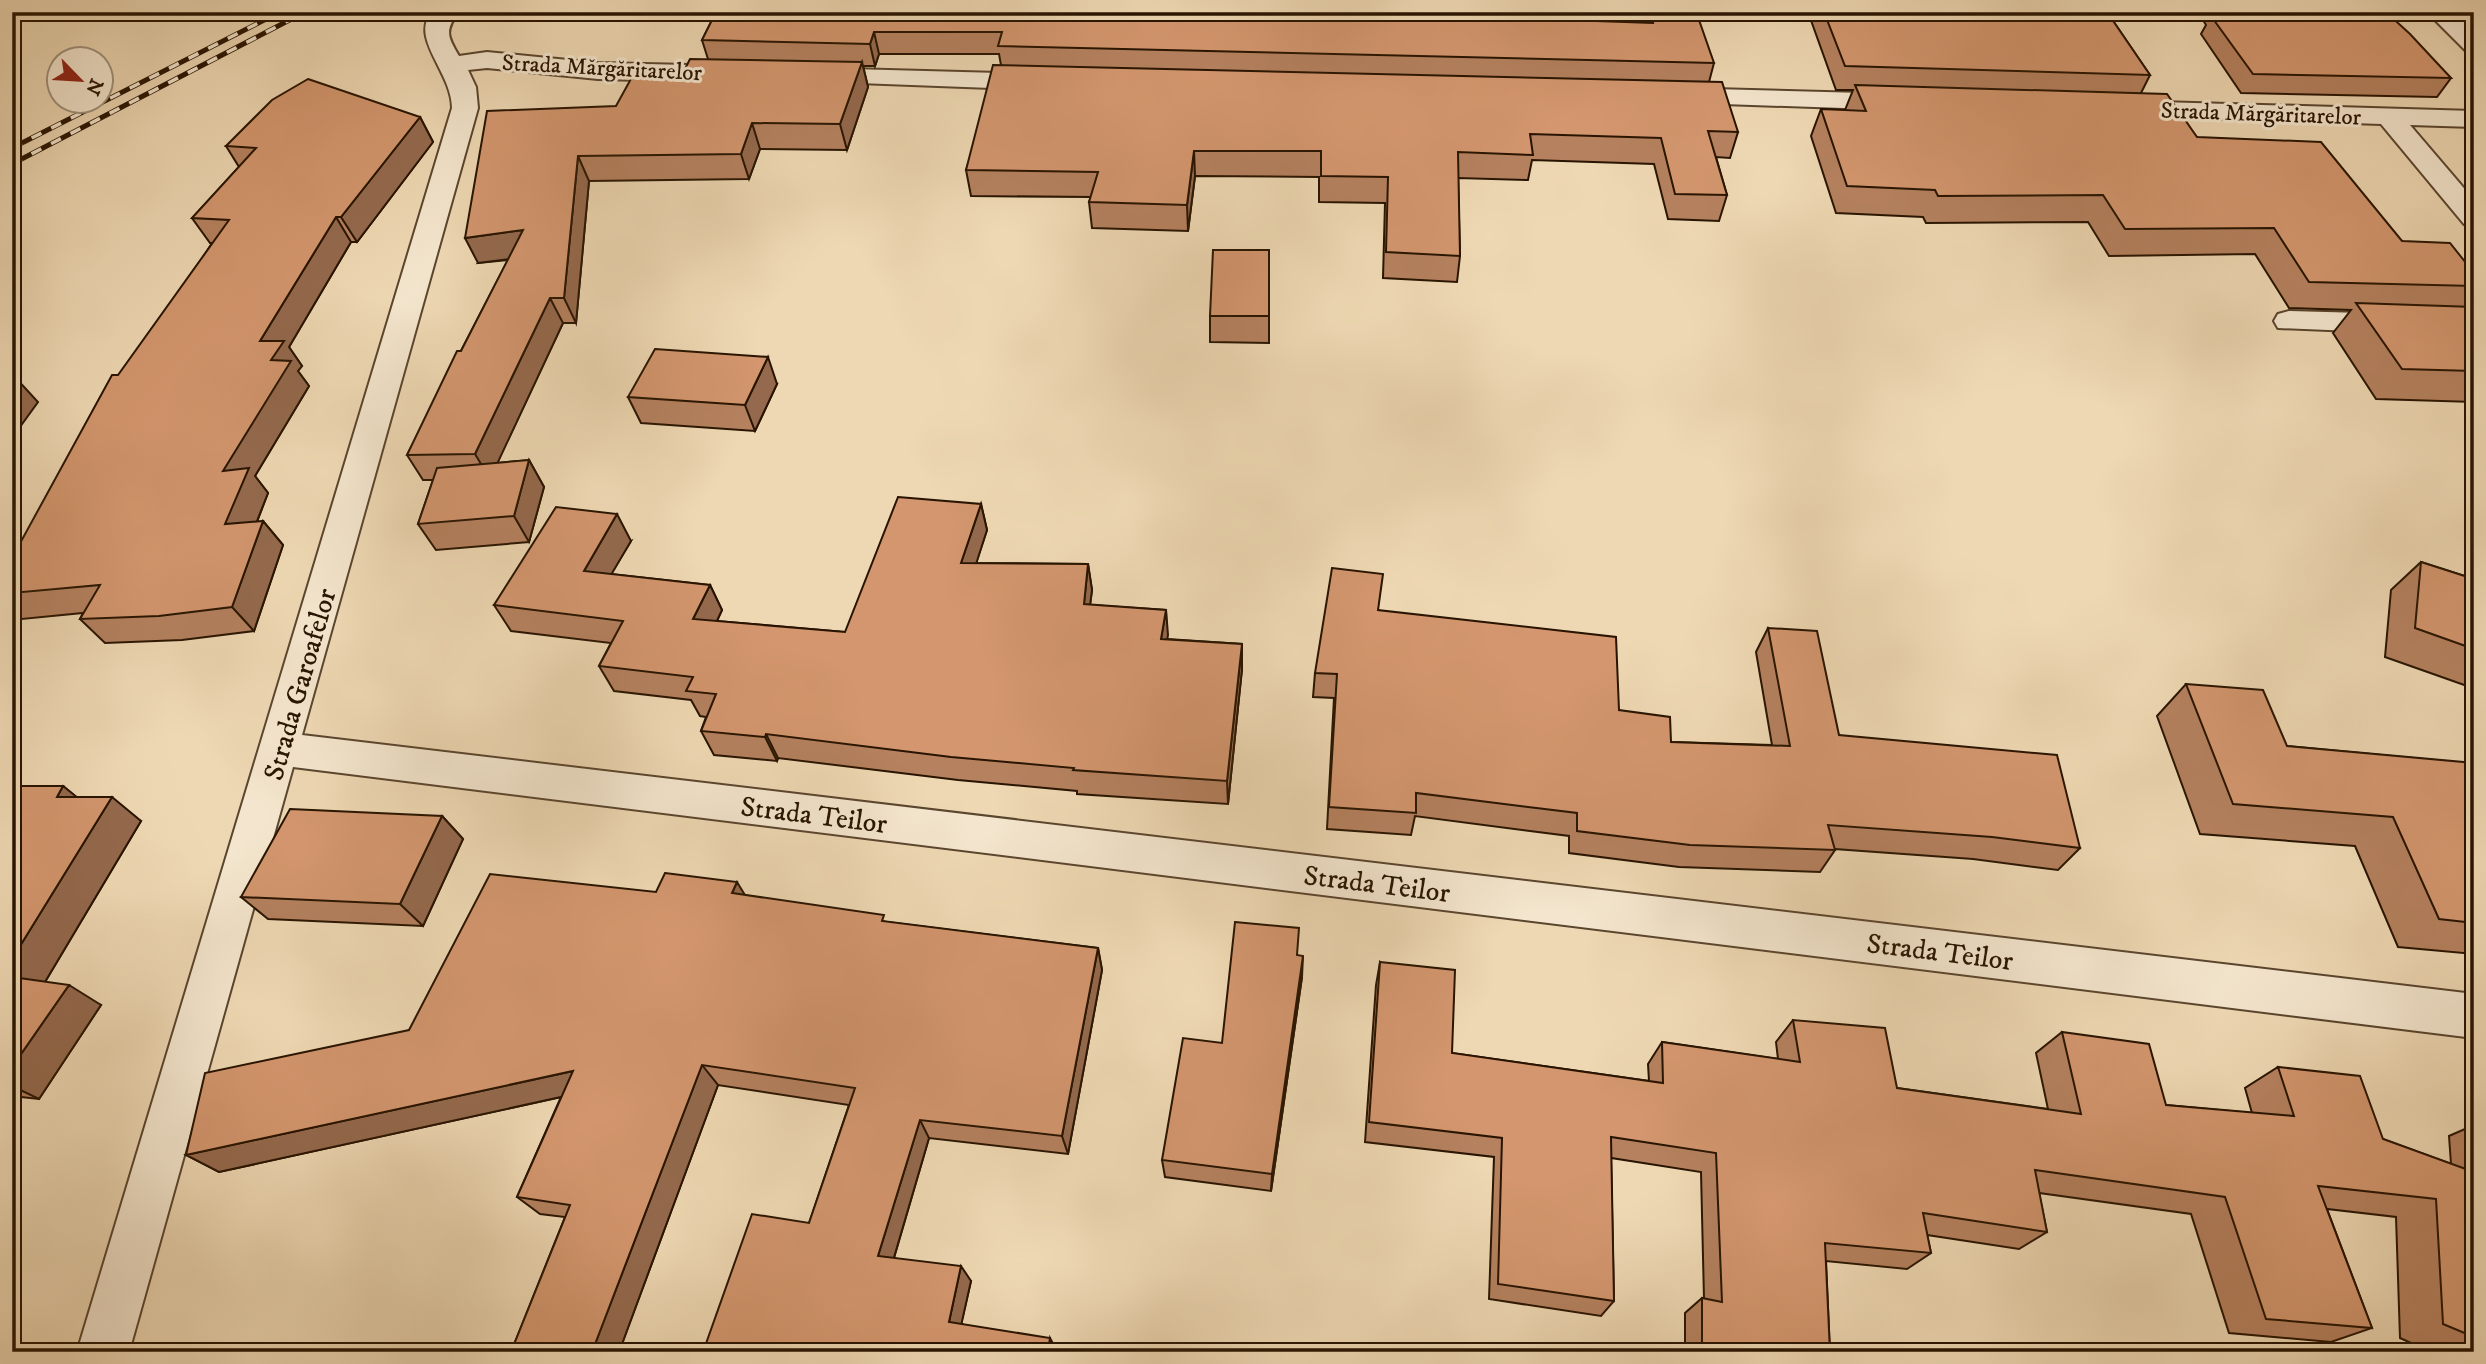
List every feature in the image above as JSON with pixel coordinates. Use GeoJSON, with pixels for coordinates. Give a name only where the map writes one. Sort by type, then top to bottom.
{"type":"FeatureCollection","features":[{"type":"Feature","properties":{"kind":"street"},"geometry":{"type":"LineString","coordinates":[[2439,12],[2474,45]]}},
{"type":"Feature","properties":{"kind":"street","name":"Strada Garoafelor"},"geometry":{"type":"LineString","coordinates":[[103,1352],[464,108],[464,86],[436,36],[442,16]]}},
{"type":"Feature","properties":{"kind":"street","name":"Strada Mărgăritarelor"},"geometry":{"type":"LineString","coordinates":[[453,64],[487,60],[598,71],[765,75]]}},
{"type":"Feature","properties":{"kind":"street"},"geometry":{"type":"LineString","coordinates":[[793,76],[1072,82]]}},
{"type":"Feature","properties":{"kind":"street"},"geometry":{"type":"LineString","coordinates":[[1656,95],[1932,103]]}},
{"type":"Feature","properties":{"kind":"street","name":"Strada Mărgăritarelor"},"geometry":{"type":"LineString","coordinates":[[2098,108],[2474,119]]}},
{"type":"Feature","properties":{"kind":"street"},"geometry":{"type":"LineString","coordinates":[[2388,117],[2474,218]]}},
{"type":"Feature","properties":{"kind":"street"},"geometry":{"type":"LineString","coordinates":[[2289,321],[2474,326]]}},
{"type":"Feature","properties":{"kind":"street","name":"Strada Teilor"},"geometry":{"type":"LineString","coordinates":[[280,749],[2474,1016]]}},
{"type":"Feature","properties":{"kind":"building"},"geometry":{"type":"Polygon","coordinates":[[[716,12],[1535,12],[1537,19],[1653,23],[1652,19],[1699,20],[1714,63],[998,46],[1002,32],[874,32],[870,44],[702,40],[716,12]]]}},
{"type":"Feature","properties":{"kind":"building"},"geometry":{"type":"Polygon","coordinates":[[[1824,12],[2107,12],[2150,75],[1845,66],[1824,12]]]}},
{"type":"Feature","properties":{"kind":"building"},"geometry":{"type":"Polygon","coordinates":[[[2221,12],[2386,12],[2451,78],[2253,74],[2211,16],[2224,16],[2221,12]]]}},
{"type":"Feature","properties":{"kind":"building"},"geometry":{"type":"Polygon","coordinates":[[[690,59],[862,62],[840,124],[752,123],[741,154],[578,156],[564,298],[550,298],[475,454],[407,455],[457,351],[461,351],[523,230],[465,238],[487,111],[616,106],[632,77],[681,77],[690,59]]]}},
{"type":"Feature","properties":{"kind":"building"},"geometry":{"type":"Polygon","coordinates":[[[993,65],[1722,82],[1738,132],[1708,131],[1727,195],[1675,194],[1661,138],[1530,134],[1533,155],[1458,152],[1460,256],[1386,252],[1388,177],[1321,176],[1321,151],[1194,151],[1187,205],[1089,202],[1098,172],[966,170],[993,65]]]}},
{"type":"Feature","properties":{"kind":"building"},"geometry":{"type":"Polygon","coordinates":[[[308,79],[420,117],[341,217],[336,217],[260,341],[284,341],[271,360],[291,361],[223,471],[249,468],[225,524],[263,521],[232,607],[159,616],[80,619],[100,585],[12,593],[12,547],[18,547],[112,375],[118,375],[229,220],[192,218],[256,148],[226,146],[272,100],[308,79]]]}},
{"type":"Feature","properties":{"kind":"building"},"geometry":{"type":"Polygon","coordinates":[[[1855,85],[2167,94],[2197,137],[2321,142],[2402,241],[2450,243],[2474,273],[2474,286],[2309,282],[2274,228],[2125,229],[2103,195],[1938,196],[1935,190],[1847,186],[1821,109],[1866,111],[1855,85]]]}},
{"type":"Feature","properties":{"kind":"building"},"geometry":{"type":"Polygon","coordinates":[[[1213,250],[1269,250],[1269,316],[1210,316],[1213,250]]]}},
{"type":"Feature","properties":{"kind":"building"},"geometry":{"type":"Polygon","coordinates":[[[2356,303],[2474,307],[2474,371],[2402,369],[2356,303]]]}},
{"type":"Feature","properties":{"kind":"building"},"geometry":{"type":"Polygon","coordinates":[[[655,349],[768,357],[745,405],[628,397],[655,349]]]}},
{"type":"Feature","properties":{"kind":"building"},"geometry":{"type":"Polygon","coordinates":[[[529,460],[514,516],[418,524],[437,468],[529,460]]]}},
{"type":"Feature","properties":{"kind":"building"},"geometry":{"type":"Polygon","coordinates":[[[898,497],[981,504],[961,563],[1088,564],[1084,604],[1166,610],[1161,639],[1242,644],[1227,781],[1073,770],[1074,768],[951,757],[766,734],[765,737],[701,731],[716,694],[686,691],[693,677],[599,666],[623,621],[494,605],[556,507],[617,514],[584,571],[710,585],[693,619],[845,632],[898,497]]]}},
{"type":"Feature","properties":{"kind":"building"},"geometry":{"type":"Polygon","coordinates":[[[2421,562],[2474,579],[2474,649],[2415,628],[2421,562]]]}},
{"type":"Feature","properties":{"kind":"building"},"geometry":{"type":"Polygon","coordinates":[[[1332,568],[1383,574],[1378,610],[1616,637],[1619,710],[1670,717],[1671,742],[1790,746],[1768,628],[1817,631],[1839,735],[2057,755],[2080,848],[1992,837],[1828,825],[1835,850],[1690,845],[1577,831],[1577,813],[1416,793],[1416,813],[1329,807],[1337,674],[1315,673],[1332,568]]]}},
{"type":"Feature","properties":{"kind":"building"},"geometry":{"type":"Polygon","coordinates":[[[2186,684],[2263,690],[2287,746],[2474,763],[2474,923],[2439,919],[2393,817],[2233,804],[2186,684]]]}},
{"type":"Feature","properties":{"kind":"building"},"geometry":{"type":"Polygon","coordinates":[[[12,786],[63,786],[57,797],[112,797],[12,959],[12,786]]]}},
{"type":"Feature","properties":{"kind":"building"},"geometry":{"type":"Polygon","coordinates":[[[290,809],[442,816],[400,904],[241,897],[290,809]]]}},
{"type":"Feature","properties":{"kind":"building"},"geometry":{"type":"Polygon","coordinates":[[[665,873],[737,882],[732,893],[884,915],[882,921],[1098,948],[1062,1136],[920,1120],[878,1256],[961,1266],[949,1322],[1050,1338],[1048,1352],[703,1352],[752,1214],[809,1223],[855,1088],[702,1065],[592,1352],[511,1352],[570,1205],[517,1197],[573,1071],[186,1155],[205,1073],[409,1030],[490,874],[656,892],[665,873]]]}},
{"type":"Feature","properties":{"kind":"building"},"geometry":{"type":"Polygon","coordinates":[[[1235,922],[1299,928],[1297,955],[1303,956],[1272,1174],[1162,1160],[1183,1038],[1222,1043],[1235,922]]]}},
{"type":"Feature","properties":{"kind":"building"},"geometry":{"type":"Polygon","coordinates":[[[1380,962],[1455,970],[1452,1053],[1663,1083],[1662,1042],[1800,1062],[1793,1020],[1885,1028],[1897,1088],[2081,1114],[2062,1032],[2149,1044],[2166,1105],[2294,1116],[2278,1067],[2360,1076],[2383,1139],[2474,1172],[2474,1337],[2443,1324],[2436,1199],[2318,1186],[2372,1328],[2266,1319],[2225,1197],[2035,1170],[2047,1232],[1923,1213],[1931,1253],[1825,1243],[1830,1352],[1702,1352],[1702,1298],[1722,1302],[1716,1153],[1611,1137],[1614,1301],[1498,1284],[1502,1138],[1369,1122],[1380,962]]]}},
{"type":"Feature","properties":{"kind":"building"},"geometry":{"type":"Polygon","coordinates":[[[12,977],[69,985],[12,1067],[12,977]]]}},
{"type":"Feature","properties":{"kind":"railway"},"geometry":{"type":"LineString","coordinates":[[12,148],[280,12]]}},
{"type":"Feature","properties":{"kind":"railway"},"geometry":{"type":"LineString","coordinates":[[12,164],[305,12]]}}]}
